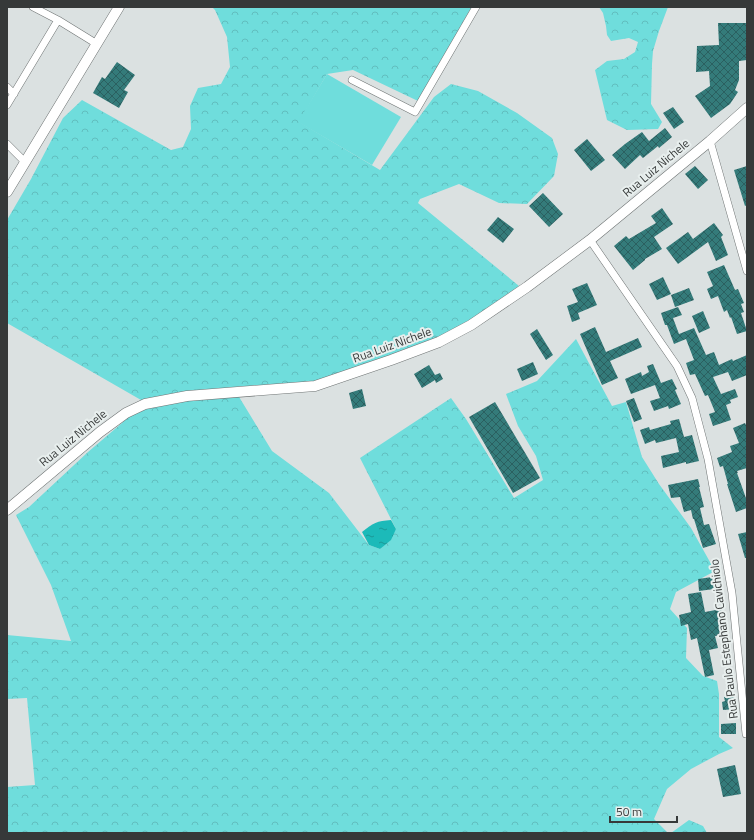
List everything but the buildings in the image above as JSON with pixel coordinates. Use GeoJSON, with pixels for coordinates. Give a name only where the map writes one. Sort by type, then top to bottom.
{"type":"FeatureCollection","features":[{"type":"Feature","properties":{"kind":"street"},"geometry":{"type":"LineString","coordinates":[[33,7],[58,20],[97,44]]}},
{"type":"Feature","properties":{"kind":"street"},"geometry":{"type":"LineString","coordinates":[[7,192],[119,7]]}},
{"type":"Feature","properties":{"kind":"street"},"geometry":{"type":"LineString","coordinates":[[352,80],[415,112],[476,7]]}},
{"type":"Feature","properties":{"kind":"street"},"geometry":{"type":"LineString","coordinates":[[7,105],[58,20]]}},
{"type":"Feature","properties":{"kind":"street"},"geometry":{"type":"LineString","coordinates":[[7,88],[14,94]]}},
{"type":"Feature","properties":{"kind":"street","name":"Rua Luiz Nichele"},"geometry":{"type":"LineString","coordinates":[[7,510],[100,432],[126,413],[145,404],[187,396],[315,386],[439,342],[471,325],[590,240],[710,141],[747,108]]}},
{"type":"Feature","properties":{"kind":"street"},"geometry":{"type":"LineString","coordinates":[[710,141],[747,271]]}},
{"type":"Feature","properties":{"kind":"street"},"geometry":{"type":"LineString","coordinates":[[7,144],[25,162]]}},
{"type":"Feature","properties":{"kind":"street","name":"Rua Paulo Estephano Cavichiolo"},"geometry":{"type":"LineString","coordinates":[[590,240],[677,366],[692,398],[708,459],[732,593],[746,734]]}},
{"type":"Feature","properties":{"kind":"green space"},"geometry":{"type":"Polygon","coordinates":[[[212,7],[471,8],[418,101],[353,70],[327,74],[299,122],[380,170],[434,97],[451,84],[478,91],[517,113],[552,138],[558,154],[554,176],[527,204],[499,203],[459,184],[420,199],[418,203],[519,286],[473,318],[436,339],[334,376],[310,382],[233,387],[272,451],[329,493],[369,545],[380,549],[396,529],[360,458],[451,398],[466,419],[514,498],[543,480],[536,456],[518,426],[506,394],[537,381],[576,339],[612,406],[626,402],[642,457],[659,484],[691,528],[715,571],[676,592],[670,609],[687,628],[686,658],[703,676],[717,681],[719,694],[719,737],[733,748],[691,769],[667,789],[654,819],[668,833],[7,833],[7,787],[35,785],[27,698],[7,699],[7,635],[71,641],[51,585],[16,515],[29,507],[88,452],[122,423],[141,400],[7,323],[7,220],[31,179],[63,118],[82,100],[171,150],[183,147],[191,129],[190,106],[198,88],[221,84],[230,67],[227,37],[215,10],[212,7]]]}},
{"type":"Feature","properties":{"kind":"green space"},"geometry":{"type":"Polygon","coordinates":[[[599,7],[668,7],[653,51],[651,104],[662,122],[658,129],[627,130],[607,120],[595,70],[607,61],[624,59],[635,52],[638,42],[629,38],[611,41],[607,35],[603,13],[599,7]]]}},
{"type":"Feature","properties":{"kind":"green space"},"geometry":{"type":"Polygon","coordinates":[[[327,74],[401,117],[372,165],[298,122],[327,74]]]}},
{"type":"Feature","properties":{"kind":"green space"},"geometry":{"type":"Polygon","coordinates":[[[689,820],[703,826],[707,833],[671,833],[689,820]]]}},
{"type":"Feature","properties":{"kind":"water"},"geometry":{"type":"Polygon","coordinates":[[[391,520],[396,529],[391,540],[380,549],[369,545],[362,532],[375,523],[391,520]]]}}]}
